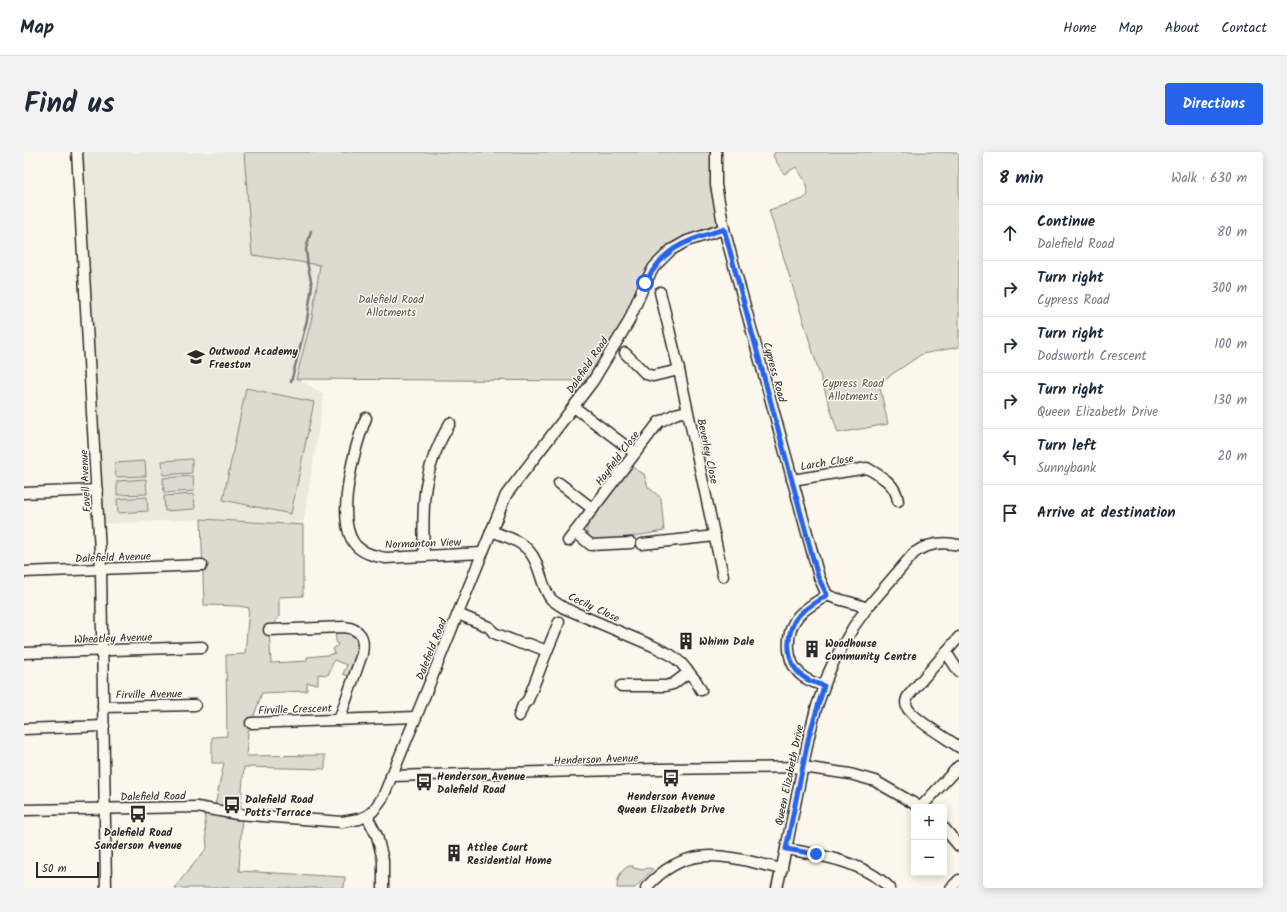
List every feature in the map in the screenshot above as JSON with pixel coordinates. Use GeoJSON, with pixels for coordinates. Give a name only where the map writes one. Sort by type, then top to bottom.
{"type":"FeatureCollection","features":[{"type":"Feature","properties":{"kind":"street","name":"Favell Avenue"},"geometry":{"type":"LineString","coordinates":[[77,152],[101,570],[106,888]]}},
{"type":"Feature","properties":{"kind":"street","name":"Cypress Road"},"geometry":{"type":"LineString","coordinates":[[716,152],[716,185],[724,229],[818,577],[827,595]]}},
{"type":"Feature","properties":{"kind":"street","name":"Dalefield Road"},"geometry":{"type":"LineString","coordinates":[[24,810],[197,807],[237,814],[342,822],[367,816],[378,804],[391,776],[506,496],[593,381],[621,337],[631,318],[645,283],[654,267],[671,250],[682,244],[724,229]]}},
{"type":"Feature","properties":{"kind":"street","name":"Beverley Close"},"geometry":{"type":"LineString","coordinates":[[660,292],[679,370],[723,576]]}},
{"type":"Feature","properties":{"kind":"street"},"geometry":{"type":"LineString","coordinates":[[625,353],[646,374],[653,376],[679,370]]}},
{"type":"Feature","properties":{"kind":"street"},"geometry":{"type":"LineString","coordinates":[[574,407],[635,453]]}},
{"type":"Feature","properties":{"kind":"street","name":"Hayfield Close"},"geometry":{"type":"LineString","coordinates":[[568,541],[659,422],[674,414],[687,411]]}},
{"type":"Feature","properties":{"kind":"street","name":"Normanton View"},"geometry":{"type":"LineString","coordinates":[[366,418],[355,448],[351,467],[346,510],[347,529],[354,543],[363,551],[374,556],[386,558],[482,553]]}},
{"type":"Feature","properties":{"kind":"street"},"geometry":{"type":"LineString","coordinates":[[424,555],[423,514],[428,473],[434,453],[450,423]]}},
{"type":"Feature","properties":{"kind":"street","name":"Larch Close"},"geometry":{"type":"LineString","coordinates":[[792,480],[867,468],[889,483],[897,495],[898,501]]}},
{"type":"Feature","properties":{"kind":"street"},"geometry":{"type":"LineString","coordinates":[[563,489],[593,508]]}},
{"type":"Feature","properties":{"kind":"street"},"geometry":{"type":"LineString","coordinates":[[24,493],[97,490]]}},
{"type":"Feature","properties":{"kind":"street","name":"Cecily Close"},"geometry":{"type":"LineString","coordinates":[[491,531],[520,543],[530,552],[551,599],[564,608],[665,652],[681,663],[701,690]]}},
{"type":"Feature","properties":{"kind":"street"},"geometry":{"type":"LineString","coordinates":[[575,532],[591,546],[631,543]]}},
{"type":"Feature","properties":{"kind":"street"},"geometry":{"type":"LineString","coordinates":[[642,544],[715,536]]}},
{"type":"Feature","properties":{"kind":"street","name":"Queen Elizabeth Drive"},"geometry":{"type":"LineString","coordinates":[[777,888],[809,736],[824,686],[835,659],[867,608],[906,560],[922,547],[942,542],[959,545]]}},
{"type":"Feature","properties":{"kind":"street","name":"Dalefield Avenue"},"geometry":{"type":"LineString","coordinates":[[24,572],[202,565]]}},
{"type":"Feature","properties":{"kind":"street"},"geometry":{"type":"LineString","coordinates":[[824,686],[801,675],[794,666],[790,654],[789,640],[792,627],[799,615],[827,595],[867,608]]}},
{"type":"Feature","properties":{"kind":"street"},"geometry":{"type":"LineString","coordinates":[[458,614],[489,626],[494,633],[522,644],[529,644],[547,651]]}},
{"type":"Feature","properties":{"kind":"street"},"geometry":{"type":"LineString","coordinates":[[519,716],[523,705],[528,700],[559,622]]}},
{"type":"Feature","properties":{"kind":"street","name":"Firville Crescent"},"geometry":{"type":"LineString","coordinates":[[270,630],[344,627],[358,631],[362,637],[364,645],[339,720]]}},
{"type":"Feature","properties":{"kind":"street"},"geometry":{"type":"LineString","coordinates":[[959,637],[909,695],[906,701],[906,706],[915,717],[959,747]]}},
{"type":"Feature","properties":{"kind":"street","name":"Wheatley Avenue"},"geometry":{"type":"LineString","coordinates":[[24,653],[202,647]]}},
{"type":"Feature","properties":{"kind":"street"},"geometry":{"type":"LineString","coordinates":[[946,652],[959,672]]}},
{"type":"Feature","properties":{"kind":"street"},"geometry":{"type":"LineString","coordinates":[[621,686],[665,686],[673,684],[689,672]]}},
{"type":"Feature","properties":{"kind":"street","name":"Firville Avenue"},"geometry":{"type":"LineString","coordinates":[[103,707],[195,705]]}},
{"type":"Feature","properties":{"kind":"street","name":"Firville Crescent"},"geometry":{"type":"LineString","coordinates":[[251,723],[416,717]]}},
{"type":"Feature","properties":{"kind":"street"},"geometry":{"type":"LineString","coordinates":[[24,729],[104,726]]}},
{"type":"Feature","properties":{"kind":"street"},"geometry":{"type":"LineString","coordinates":[[924,804],[959,766]]}},
{"type":"Feature","properties":{"kind":"street","name":"Henderson Avenue"},"geometry":{"type":"LineString","coordinates":[[391,776],[803,767],[850,774],[875,782],[902,795],[916,804]]}},
{"type":"Feature","properties":{"kind":"street"},"geometry":{"type":"LineString","coordinates":[[367,816],[377,836],[382,860],[383,888]]}},
{"type":"Feature","properties":{"kind":"street"},"geometry":{"type":"LineString","coordinates":[[947,832],[959,846]]}},
{"type":"Feature","properties":{"kind":"street"},"geometry":{"type":"LineString","coordinates":[[786,849],[816,854],[847,863],[868,872],[890,888]]}},
{"type":"Feature","properties":{"kind":"street"},"geometry":{"type":"LineString","coordinates":[[646,888],[666,869],[686,859],[702,856],[714,855],[733,858],[782,869]]}},
{"type":"Feature","properties":{"kind":"street"},"geometry":{"type":"LineString","coordinates":[[951,888],[959,880]]}},
{"type":"Feature","properties":{"kind":"shaded area","name":"Outwood Academy Freeston"},"geometry":{"type":"Polygon","coordinates":[[[77,152],[699,152],[320,265],[312,317],[296,378],[324,394],[303,525],[201,519],[99,524],[77,152]]]}},
{"type":"Feature","properties":{"kind":"green space","name":"Dalefield Road Allotments"},"geometry":{"type":"Polygon","coordinates":[[[244,152],[716,152],[724,229],[687,241],[654,267],[593,381],[296,379],[312,317],[320,265],[252,255],[244,152]]]}},
{"type":"Feature","properties":{"kind":"green space","name":"Cypress Road Allotments"},"geometry":{"type":"Polygon","coordinates":[[[775,152],[959,152],[959,347],[922,354],[879,383],[888,424],[838,433],[769,210],[803,199],[808,195],[805,181],[796,167],[784,174],[773,156],[775,152]]]}},
{"type":"Feature","properties":{"kind":"green space"},"geometry":{"type":"Polygon","coordinates":[[[246,388],[314,402],[291,514],[223,500],[246,388]]]}},
{"type":"Feature","properties":{"kind":"green space"},"geometry":{"type":"Polygon","coordinates":[[[192,459],[192,473],[163,475],[162,461],[192,459]]]}},
{"type":"Feature","properties":{"kind":"green space"},"geometry":{"type":"Polygon","coordinates":[[[145,461],[146,476],[116,477],[115,463],[145,461]]]}},
{"type":"Feature","properties":{"kind":"green space"},"geometry":{"type":"Polygon","coordinates":[[[632,467],[644,474],[648,487],[661,498],[664,531],[601,542],[592,538],[587,534],[587,526],[632,467]]]}},
{"type":"Feature","properties":{"kind":"green space"},"geometry":{"type":"Polygon","coordinates":[[[193,476],[194,491],[164,493],[163,478],[193,476]]]}},
{"type":"Feature","properties":{"kind":"green space"},"geometry":{"type":"Polygon","coordinates":[[[146,479],[147,494],[117,495],[117,481],[146,479]]]}},
{"type":"Feature","properties":{"kind":"green space"},"geometry":{"type":"Polygon","coordinates":[[[194,494],[195,509],[165,511],[164,496],[194,494]]]}},
{"type":"Feature","properties":{"kind":"green space"},"geometry":{"type":"Polygon","coordinates":[[[147,497],[148,511],[118,513],[117,499],[147,497]]]}},
{"type":"Feature","properties":{"kind":"green space"},"geometry":{"type":"Polygon","coordinates":[[[201,519],[303,525],[303,596],[279,597],[279,617],[269,630],[271,663],[307,661],[307,657],[335,653],[333,649],[338,645],[336,641],[335,627],[362,637],[353,678],[343,674],[347,665],[334,660],[328,675],[318,674],[318,684],[307,683],[307,691],[262,693],[248,732],[246,756],[325,755],[325,769],[244,767],[240,814],[242,815],[239,871],[345,877],[344,888],[174,888],[207,848],[204,809],[214,810],[224,763],[212,763],[212,737],[227,736],[226,655],[245,654],[249,608],[239,606],[204,605],[201,519]]]}},
{"type":"Feature","properties":{"kind":"green space"},"geometry":{"type":"Polygon","coordinates":[[[629,866],[644,870],[647,868],[653,869],[635,888],[617,888],[620,875],[623,870],[629,866]]]}},
{"type":"Feature","properties":{"kind":"waterway"},"geometry":{"type":"LineString","coordinates":[[291,382],[307,320],[312,285],[306,249],[311,231]]}},
{"type":"Feature","properties":{"kind":"place","name":"Outwood Academy Freeston"},"geometry":{"type":"Point","coordinates":[196,357]}},
{"type":"Feature","properties":{"kind":"place","name":"Whinn Dale"},"geometry":{"type":"Point","coordinates":[686,641]}},
{"type":"Feature","properties":{"kind":"place","name":"Woodhouse Community Centre"},"geometry":{"type":"Point","coordinates":[812,649]}},
{"type":"Feature","properties":{"kind":"place","name":"Henderson Avenue Queen Elizabeth Drive"},"geometry":{"type":"Point","coordinates":[671,778]}},
{"type":"Feature","properties":{"kind":"place","name":"Henderson Avenue Dalefield Road"},"geometry":{"type":"Point","coordinates":[424,782]}},
{"type":"Feature","properties":{"kind":"place","name":"Dalefield Road Potts Terrace"},"geometry":{"type":"Point","coordinates":[232,805]}},
{"type":"Feature","properties":{"kind":"place","name":"Dalefield Road Sanderson Avenue"},"geometry":{"type":"Point","coordinates":[138,814]}},
{"type":"Feature","properties":{"kind":"place","name":"Attlee Court Residential Home"},"geometry":{"type":"Point","coordinates":[454,853]}},
{"type":"Feature","properties":{"kind":"route"},"geometry":{"type":"LineString","coordinates":[[645,283],[654,267],[671,250],[687,241],[724,229],[818,577],[827,595],[799,615],[792,627],[789,640],[790,654],[794,666],[801,675],[824,686],[809,736],[786,849],[816,854]]}}]}
